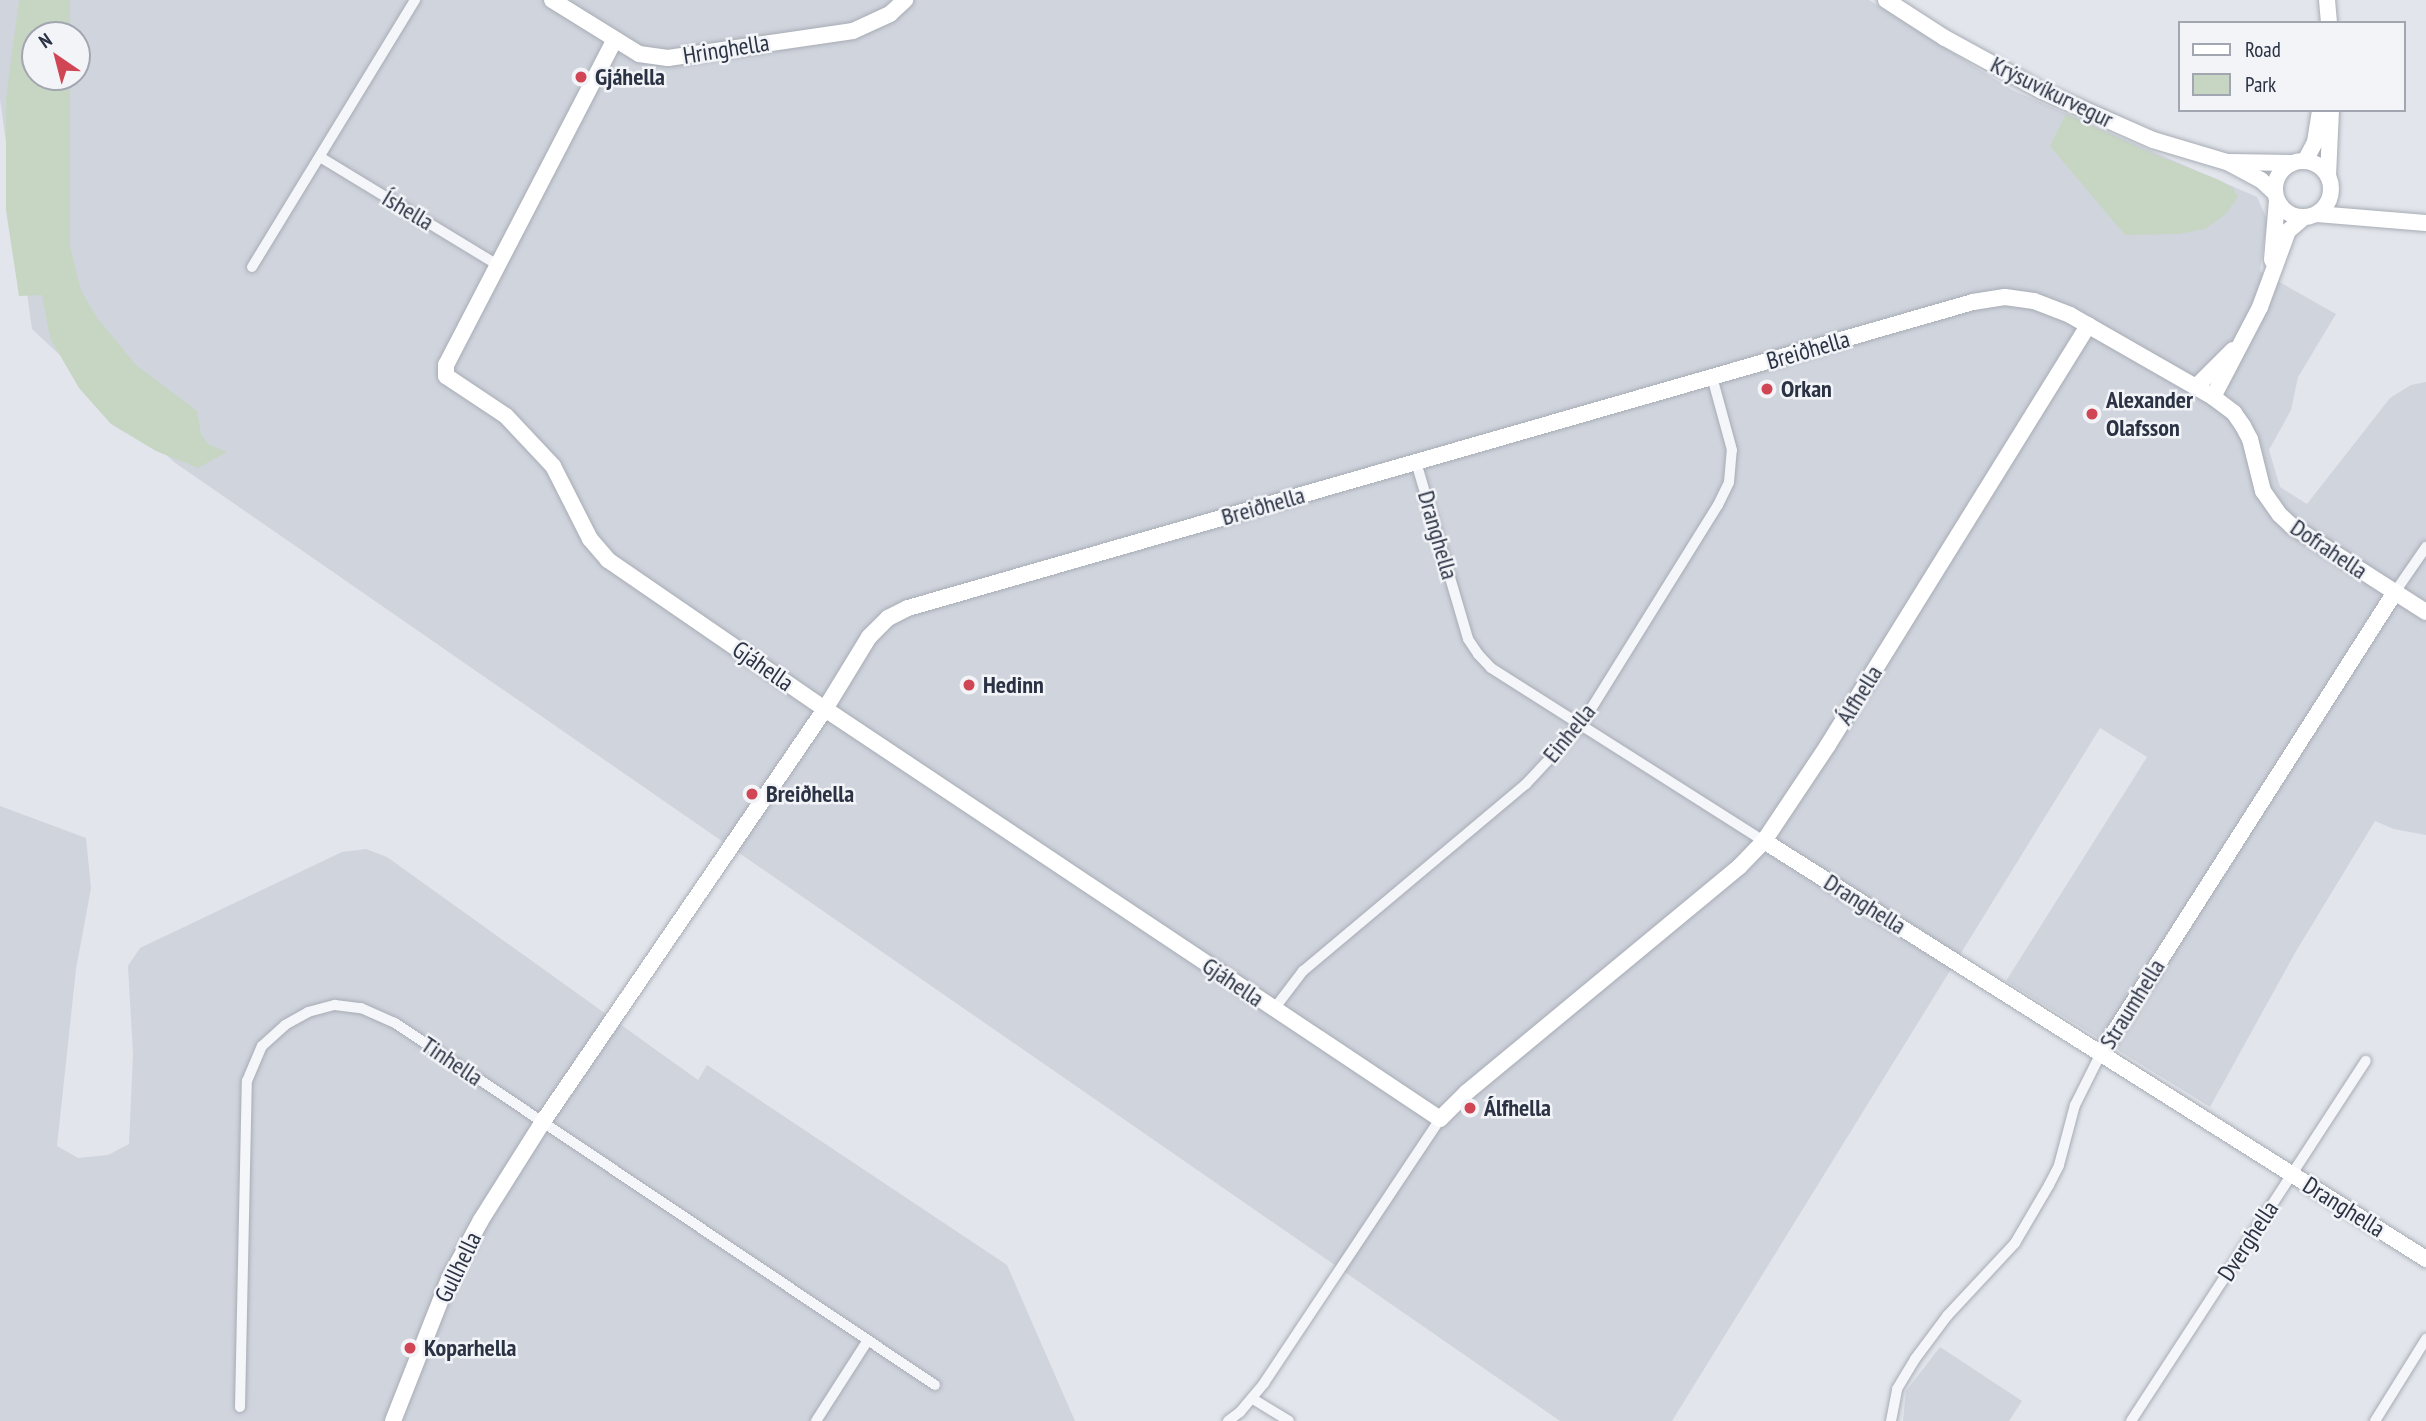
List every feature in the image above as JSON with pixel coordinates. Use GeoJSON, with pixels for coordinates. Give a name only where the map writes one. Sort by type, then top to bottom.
{"type":"FeatureCollection","features":[{"type":"Feature","properties":{"kind":"street"},"geometry":{"type":"LineString","coordinates":[[252,267],[415,0]]}},
{"type":"Feature","properties":{"kind":"street","name":"Hringhella"},"geometry":{"type":"LineString","coordinates":[[552,0],[614,41],[639,54],[668,58],[853,31],[890,14],[905,0]]}},
{"type":"Feature","properties":{"kind":"street","name":"Krýsuvíkurvegur"},"geometry":{"type":"LineString","coordinates":[[1886,0],[1945,38],[2042,91],[2153,139],[2227,162],[2261,180],[2276,197]]}},
{"type":"Feature","properties":{"kind":"street"},"geometry":{"type":"LineString","coordinates":[[2318,0],[2320,21]]}},
{"type":"Feature","properties":{"kind":"street"},"geometry":{"type":"LineString","coordinates":[[2327,0],[2329,21]]}},
{"type":"Feature","properties":{"kind":"street","name":"Gjáhella"},"geometry":{"type":"LineString","coordinates":[[614,41],[496,264],[446,365],[446,376],[506,416],[553,466],[584,528],[608,560],[825,709],[1440,1119]]}},
{"type":"Feature","properties":{"kind":"street"},"geometry":{"type":"LineString","coordinates":[[2272,269],[2278,174],[2298,162],[2315,142],[2320,112]]}},
{"type":"Feature","properties":{"kind":"street"},"geometry":{"type":"LineString","coordinates":[[2213,397],[2260,307],[2288,231],[2328,203],[2331,112]]}},
{"type":"Feature","properties":{"kind":"street","name":"Íshella"},"geometry":{"type":"LineString","coordinates":[[320,157],[496,264]]}},
{"type":"Feature","properties":{"kind":"street","name":"Krýsuvíkurvegur"},"geometry":{"type":"LineString","coordinates":[[2227,162],[2298,162]]}},
{"type":"Feature","properties":{"kind":"street"},"geometry":{"type":"LineString","coordinates":[[2298,162],[2319,166],[2340,198],[2354,205],[2426,216]]}},
{"type":"Feature","properties":{"kind":"street"},"geometry":{"type":"LineString","coordinates":[[2276,197],[2289,214],[2426,223]]}},
{"type":"Feature","properties":{"kind":"street","name":"Breiðhella"},"geometry":{"type":"LineString","coordinates":[[542,1123],[825,709],[869,637],[888,618],[908,608],[1993,298],[2034,301],[2088,326],[2213,397]]}},
{"type":"Feature","properties":{"kind":"street","name":"Álfhella"},"geometry":{"type":"LineString","coordinates":[[1228,1421],[1253,1399],[1440,1119],[1467,1092],[1719,885],[1764,841],[1828,745],[2088,326]]}},
{"type":"Feature","properties":{"kind":"street"},"geometry":{"type":"LineString","coordinates":[[2197,386],[2242,341]]}},
{"type":"Feature","properties":{"kind":"street","name":"Einhella"},"geometry":{"type":"LineString","coordinates":[[1274,1009],[1303,971],[1526,784],[1581,725],[1718,505],[1729,482],[1732,450],[1712,377]]}},
{"type":"Feature","properties":{"kind":"street","name":"Dofrahella"},"geometry":{"type":"LineString","coordinates":[[2213,397],[2234,413],[2243,426],[2250,439],[2263,491],[2280,515],[2292,526],[2426,612]]}},
{"type":"Feature","properties":{"kind":"street","name":"Dranghella"},"geometry":{"type":"LineString","coordinates":[[1416,462],[1468,639],[1491,668],[2426,1259]]}},
{"type":"Feature","properties":{"kind":"street"},"geometry":{"type":"LineString","coordinates":[[2395,592],[2426,547]]}},
{"type":"Feature","properties":{"kind":"street","name":"Straumhella"},"geometry":{"type":"LineString","coordinates":[[1891,1421],[1897,1389],[1915,1359],[1939,1326],[2015,1243],[2059,1166],[2075,1105],[2101,1053],[2395,592]]}},
{"type":"Feature","properties":{"kind":"street","name":"Tinhella"},"geometry":{"type":"LineString","coordinates":[[240,1407],[246,1095],[253,1065],[262,1046],[285,1025],[309,1012],[335,1005],[361,1008],[395,1023],[935,1385]]}},
{"type":"Feature","properties":{"kind":"street","name":"Dverghella"},"geometry":{"type":"LineString","coordinates":[[2131,1421],[2366,1061]]}},
{"type":"Feature","properties":{"kind":"street","name":"Gullhella"},"geometry":{"type":"LineString","coordinates":[[393,1421],[449,1279],[481,1220],[542,1123]]}},
{"type":"Feature","properties":{"kind":"street"},"geometry":{"type":"LineString","coordinates":[[2375,1421],[2426,1339]]}},
{"type":"Feature","properties":{"kind":"street"},"geometry":{"type":"LineString","coordinates":[[816,1421],[867,1340]]}},
{"type":"Feature","properties":{"kind":"street"},"geometry":{"type":"LineString","coordinates":[[1253,1399],[1289,1421]]}},
{"type":"Feature","properties":{"kind":"shaded area"},"geometry":{"type":"Polygon","coordinates":[[[0,0],[1869,0],[2012,90],[2257,197],[2267,219],[2260,271],[2336,314],[2298,377],[2291,410],[2269,450],[2280,487],[2307,504],[2390,398],[2411,385],[2426,382],[2426,835],[2394,829],[2375,821],[2295,953],[2210,1107],[2006,981],[2147,757],[2100,728],[1672,1421],[1560,1421],[174,462],[32,329],[0,99],[0,0]]]}},
{"type":"Feature","properties":{"kind":"shaded area"},"geometry":{"type":"Polygon","coordinates":[[[0,806],[86,838],[91,888],[76,969],[57,1146],[78,1158],[108,1155],[129,1144],[133,1054],[128,966],[140,948],[342,852],[366,849],[387,857],[698,1080],[707,1065],[1007,1265],[1075,1421],[0,1421],[0,806]]]}},
{"type":"Feature","properties":{"kind":"shaded area"},"geometry":{"type":"Polygon","coordinates":[[[1940,1347],[2022,1401],[2009,1421],[1903,1421],[1906,1391],[1940,1347]]]}},
{"type":"Feature","properties":{"kind":"green space"},"geometry":{"type":"Polygon","coordinates":[[[19,0],[70,0],[70,21],[21,21],[21,91],[70,91],[70,247],[81,291],[98,319],[136,365],[197,411],[201,434],[208,444],[227,452],[198,468],[156,451],[111,424],[79,388],[50,338],[42,295],[19,296],[6,210],[6,98],[19,0]]]}},
{"type":"Feature","properties":{"kind":"green space"},"geometry":{"type":"Polygon","coordinates":[[[2066,114],[2151,153],[2219,180],[2233,188],[2238,197],[2226,214],[2205,229],[2178,234],[2125,235],[2050,146],[2066,114]]]}},
{"type":"Feature","properties":{"kind":"place","name":"Gjáhella"},"geometry":{"type":"Point","coordinates":[581,77]}},
{"type":"Feature","properties":{"kind":"place","name":"Orkan"},"geometry":{"type":"Point","coordinates":[1767,389]}},
{"type":"Feature","properties":{"kind":"place","name":"Alexander Olafsson"},"geometry":{"type":"Point","coordinates":[2092,414]}},
{"type":"Feature","properties":{"kind":"place","name":"Hedinn"},"geometry":{"type":"Point","coordinates":[969,685]}},
{"type":"Feature","properties":{"kind":"place","name":"Breiðhella"},"geometry":{"type":"Point","coordinates":[752,794]}},
{"type":"Feature","properties":{"kind":"place","name":"Álfhella"},"geometry":{"type":"Point","coordinates":[1470,1108]}},
{"type":"Feature","properties":{"kind":"place","name":"Koparhella"},"geometry":{"type":"Point","coordinates":[410,1348]}}]}
